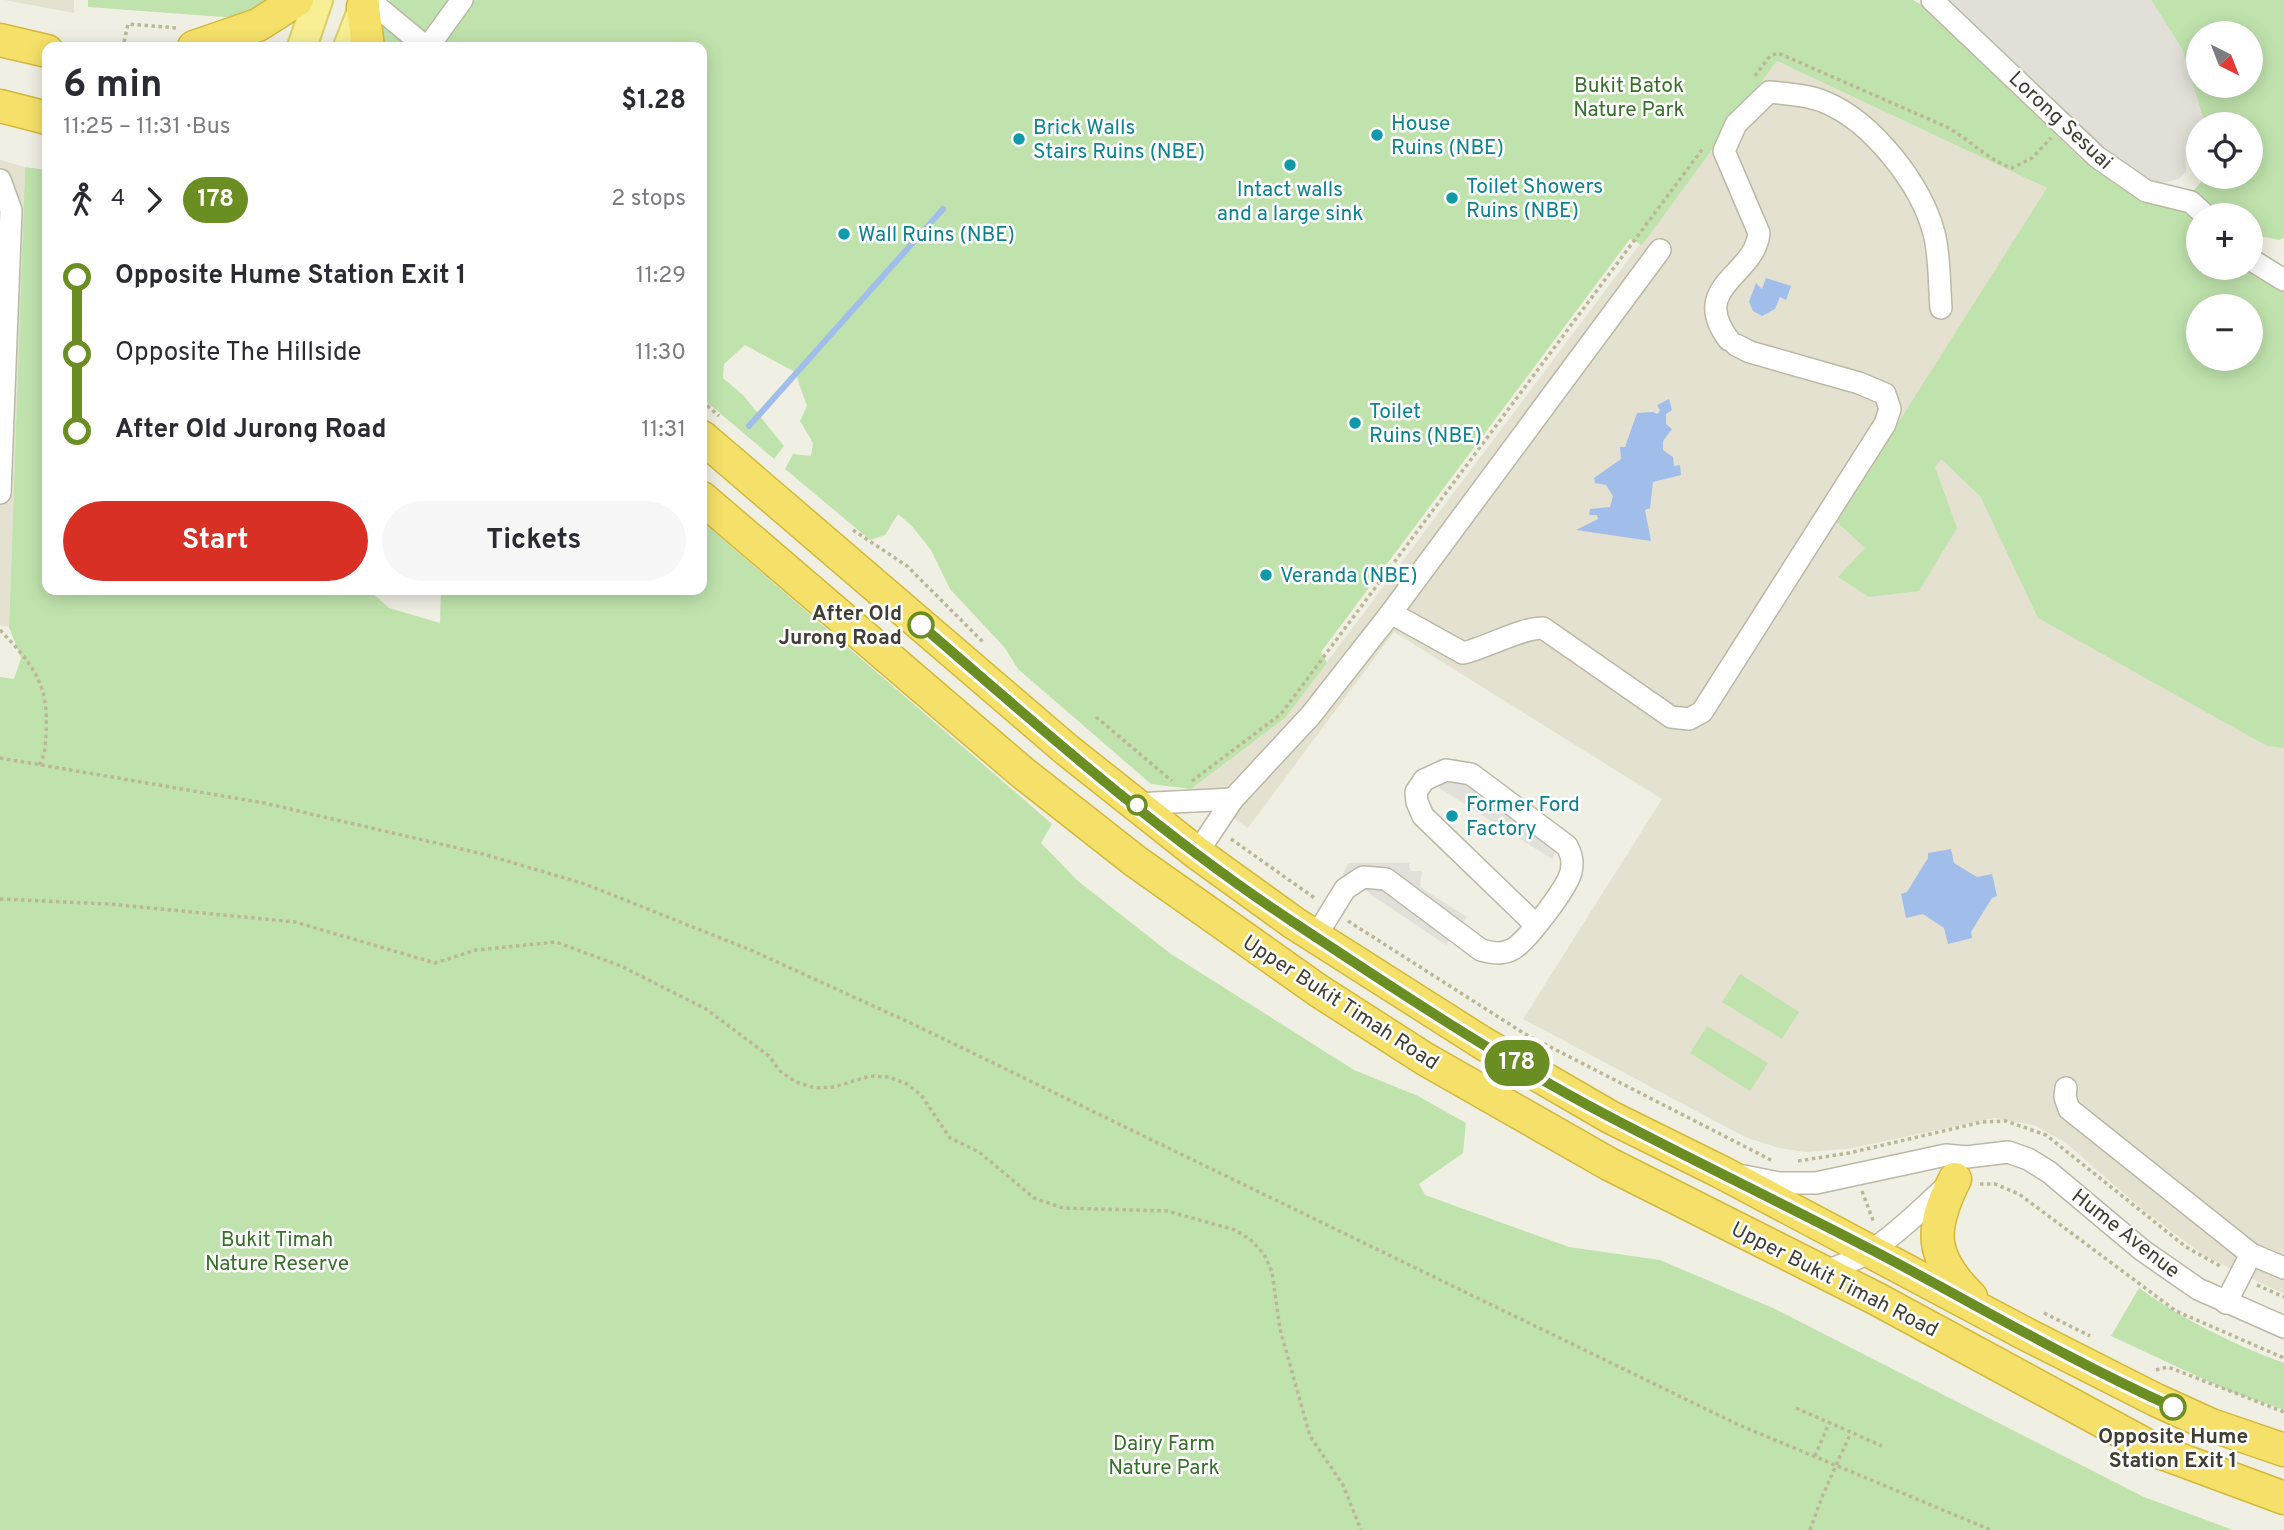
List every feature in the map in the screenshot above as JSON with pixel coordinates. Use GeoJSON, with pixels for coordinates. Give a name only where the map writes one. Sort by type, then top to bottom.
{"type":"FeatureCollection","features":[{"type":"Feature","properties":{"kind":"highway"},"geometry":{"type":"LineString","coordinates":[[209,42],[258,25],[297,0]]}},
{"type":"Feature","properties":{"kind":"highway"},"geometry":{"type":"LineString","coordinates":[[366,2],[368,42]]}},
{"type":"Feature","properties":{"kind":"highway"},"geometry":{"type":"LineString","coordinates":[[0,40],[42,50]]}},
{"type":"Feature","properties":{"kind":"highway"},"geometry":{"type":"LineString","coordinates":[[0,106],[42,117]]}},
{"type":"Feature","properties":{"kind":"highway","name":"Upper Bukit Timah Road"},"geometry":{"type":"LineString","coordinates":[[712,428],[829,528],[1135,804],[1197,853],[1314,923],[1481,1042],[1573,1095],[1981,1308],[2029,1322],[2211,1425],[2284,1450]]}},
{"type":"Feature","properties":{"kind":"highway","name":"Upper Bukit Timah Road"},"geometry":{"type":"LineString","coordinates":[[707,502],[1023,773],[1146,868],[1319,991],[1472,1087],[1609,1164],[1822,1271],[2157,1451],[2284,1497]]}},
{"type":"Feature","properties":{"kind":"highway"},"geometry":{"type":"LineString","coordinates":[[810,590],[801,571],[808,545],[829,528]]}},
{"type":"Feature","properties":{"kind":"highway"},"geometry":{"type":"LineString","coordinates":[[1314,923],[1330,974],[1330,980],[1319,991]]}},
{"type":"Feature","properties":{"kind":"highway"},"geometry":{"type":"LineString","coordinates":[[1573,1095],[1616,1138],[1619,1149],[1609,1164]]}},
{"type":"Feature","properties":{"kind":"highway"},"geometry":{"type":"LineString","coordinates":[[1966,1174],[1940,1209],[1937,1236],[1952,1278],[1981,1308]]}},
{"type":"Feature","properties":{"kind":"highway"},"geometry":{"type":"LineString","coordinates":[[2029,1322],[2014,1346],[2015,1354],[2041,1388]]}},
{"type":"Feature","properties":{"kind":"main road"},"geometry":{"type":"LineString","coordinates":[[304,42],[318,0]]}},
{"type":"Feature","properties":{"kind":"main road"},"geometry":{"type":"LineString","coordinates":[[350,42],[366,2]]}},
{"type":"Feature","properties":{"kind":"street"},"geometry":{"type":"LineString","coordinates":[[431,42],[462,0]]}},
{"type":"Feature","properties":{"kind":"street","name":"Lorong Sesuai"},"geometry":{"type":"LineString","coordinates":[[1932,0],[2097,157],[2146,191],[2192,203]]}},
{"type":"Feature","properties":{"kind":"street"},"geometry":{"type":"LineString","coordinates":[[366,2],[420,42]]}},
{"type":"Feature","properties":{"kind":"street"},"geometry":{"type":"LineString","coordinates":[[1391,613],[1463,653],[1489,647],[1528,628],[1543,628],[1671,717],[1689,719],[1702,712],[1885,424],[1890,409],[1885,394],[1859,383],[1750,352],[1733,343],[1717,324],[1716,311],[1722,286],[1758,247],[1759,233],[1724,151],[1736,124],[1769,92],[1824,102],[1847,113],[1883,146],[1903,172],[1934,232],[1941,308]]}},
{"type":"Feature","properties":{"kind":"street"},"geometry":{"type":"LineString","coordinates":[[0,180],[11,210],[0,492]]}},
{"type":"Feature","properties":{"kind":"street"},"geometry":{"type":"LineString","coordinates":[[1197,853],[1233,799],[1311,715],[1391,613],[1660,250]]}},
{"type":"Feature","properties":{"kind":"street"},"geometry":{"type":"LineString","coordinates":[[2263,267],[2284,280]]}},
{"type":"Feature","properties":{"kind":"street"},"geometry":{"type":"LineString","coordinates":[[1314,923],[1345,889],[1363,877],[1386,878],[1481,950],[1494,954],[1511,950],[1525,940],[1536,925],[1570,876],[1573,859],[1567,846],[1471,774],[1447,770],[1424,780],[1416,792],[1416,802],[1423,816],[1536,925]]}},
{"type":"Feature","properties":{"kind":"street"},"geometry":{"type":"LineString","coordinates":[[1135,804],[1233,799]]}},
{"type":"Feature","properties":{"kind":"street"},"geometry":{"type":"LineString","coordinates":[[2066,1088],[2065,1097],[2069,1109],[2251,1254],[2284,1268]]}},
{"type":"Feature","properties":{"kind":"street","name":"Hume Avenue"},"geometry":{"type":"LineString","coordinates":[[1721,1172],[1779,1183],[1816,1183],[1946,1155],[1966,1174],[2008,1152],[2028,1159],[2049,1172],[2142,1250],[2198,1289],[2284,1327]]}},
{"type":"Feature","properties":{"kind":"street"},"geometry":{"type":"LineString","coordinates":[[1822,1271],[1845,1266],[1873,1250],[1966,1174]]}},
{"type":"Feature","properties":{"kind":"street"},"geometry":{"type":"LineString","coordinates":[[2227,1303],[2251,1254]]}},
{"type":"Feature","properties":{"kind":"path"},"geometry":{"type":"LineString","coordinates":[[124,42],[128,24]]}},
{"type":"Feature","properties":{"kind":"path"},"geometry":{"type":"LineString","coordinates":[[1754,78],[1770,56],[1778,52],[1947,127],[1968,139],[1996,163],[2012,168],[2032,158],[2062,122]]}},
{"type":"Feature","properties":{"kind":"path"},"geometry":{"type":"LineString","coordinates":[[1182,789],[1281,714],[1705,145]]}},
{"type":"Feature","properties":{"kind":"path"},"geometry":{"type":"LineString","coordinates":[[829,528],[907,566],[985,643]]}},
{"type":"Feature","properties":{"kind":"path"},"geometry":{"type":"LineString","coordinates":[[0,630],[31,662],[45,693],[45,755],[38,765]]}},
{"type":"Feature","properties":{"kind":"path"},"geometry":{"type":"LineString","coordinates":[[1096,717],[1174,782]]}},
{"type":"Feature","properties":{"kind":"path"},"geometry":{"type":"LineString","coordinates":[[0,758],[264,803],[483,855],[585,884],[753,951],[915,1025],[1739,1425],[1991,1530]]}},
{"type":"Feature","properties":{"kind":"path"},"geometry":{"type":"LineString","coordinates":[[1215,828],[1314,923],[1779,1164]]}},
{"type":"Feature","properties":{"kind":"path"},"geometry":{"type":"LineString","coordinates":[[0,899],[109,904],[295,922],[435,963],[476,950],[556,942],[621,966],[706,1009],[769,1056],[780,1071],[796,1082],[815,1088],[834,1087],[870,1076],[889,1077],[907,1084],[921,1095],[950,1138],[979,1152],[1034,1198],[1063,1208],[1167,1211],[1235,1230],[1251,1240],[1264,1254],[1272,1272],[1280,1329],[1310,1436],[1343,1485],[1361,1530]]}},
{"type":"Feature","properties":{"kind":"path"},"geometry":{"type":"LineString","coordinates":[[1791,1162],[1849,1153]]}},
{"type":"Feature","properties":{"kind":"path"},"geometry":{"type":"LineString","coordinates":[[1966,1174],[2019,1194],[2176,1311],[2284,1358]]}},
{"type":"Feature","properties":{"kind":"path"},"geometry":{"type":"LineString","coordinates":[[2029,1322],[2048,1313],[2097,1339]]}},
{"type":"Feature","properties":{"kind":"path"},"geometry":{"type":"LineString","coordinates":[[2145,1364],[2158,1371],[2168,1367],[2284,1412]]}},
{"type":"Feature","properties":{"kind":"path"},"geometry":{"type":"LineString","coordinates":[[1796,1408],[1882,1447]]}},
{"type":"Feature","properties":{"kind":"path"},"geometry":{"type":"LineString","coordinates":[[1815,1456],[1829,1423]]}},
{"type":"Feature","properties":{"kind":"path"},"geometry":{"type":"LineString","coordinates":[[1810,1530],[1851,1433]]}},
{"type":"Feature","properties":{"kind":"shaded area"},"geometry":{"type":"Polygon","coordinates":[[[5,0],[74,0],[74,13],[5,0]]]}},
{"type":"Feature","properties":{"kind":"shaded area"},"geometry":{"type":"Polygon","coordinates":[[[1947,0],[2151,0],[2182,49],[2186,62],[2186,98],[2197,98],[2201,112],[2186,112],[2186,172],[2179,179],[2157,184],[2137,174],[2076,124],[1947,0]]]}},
{"type":"Feature","properties":{"kind":"shaded area"},"geometry":{"type":"Polygon","coordinates":[[[1777,61],[2047,188],[2267,746],[2284,748],[2284,1294],[2205,1256],[2143,1210],[2065,1142],[2034,1125],[1994,1118],[1847,1149],[1805,1152],[1779,1148],[1745,1137],[1523,1019],[1662,799],[1394,632],[1248,828],[1191,789],[1285,718],[1777,61]]]}},
{"type":"Feature","properties":{"kind":"shaded area"},"geometry":{"type":"Polygon","coordinates":[[[0,160],[25,167],[9,627],[0,625],[0,160]]]}},
{"type":"Feature","properties":{"kind":"shaded area"},"geometry":{"type":"Polygon","coordinates":[[[1455,758],[1569,832],[1552,859],[1439,788],[1455,758]]]}},
{"type":"Feature","properties":{"kind":"shaded area"},"geometry":{"type":"Polygon","coordinates":[[[1349,863],[1409,863],[1410,871],[1422,871],[1420,887],[1467,917],[1446,945],[1342,875],[1349,863]]]}},
{"type":"Feature","properties":{"kind":"green space"},"geometry":{"type":"Polygon","coordinates":[[[88,0],[266,0],[250,19],[88,7],[88,0]]]}},
{"type":"Feature","properties":{"kind":"green space","name":"Bukit Batok Nature Park"},"geometry":{"type":"Polygon","coordinates":[[[390,0],[1913,0],[1925,7],[2081,159],[2124,188],[2189,195],[2195,189],[2263,189],[2263,112],[2201,112],[2197,98],[2263,98],[2263,21],[2186,21],[2186,62],[2182,49],[2151,0],[2284,0],[2284,238],[2279,240],[2263,237],[2263,203],[2186,203],[2186,280],[2263,280],[2263,263],[2284,267],[2284,748],[2267,746],[2038,618],[1980,496],[1941,459],[1935,467],[1957,528],[1919,591],[1869,597],[1838,577],[1865,548],[1836,521],[2047,188],[1777,61],[1642,245],[1630,239],[1321,652],[1327,663],[1285,718],[1191,789],[1151,784],[1018,669],[1005,648],[950,589],[931,550],[911,525],[898,514],[885,535],[870,540],[785,469],[793,454],[811,456],[813,443],[800,421],[807,406],[795,372],[745,345],[724,364],[723,378],[743,395],[784,446],[774,459],[707,402],[707,42],[381,42],[383,14],[390,0]]]}},
{"type":"Feature","properties":{"kind":"green space"},"geometry":{"type":"Polygon","coordinates":[[[25,167],[42,169],[42,595],[375,595],[389,608],[440,623],[441,595],[707,595],[707,525],[1052,824],[1041,843],[1078,881],[1171,954],[1354,1070],[1418,1096],[1466,1123],[1463,1153],[1419,1184],[1425,1195],[1569,1247],[1660,1260],[1775,1309],[2144,1497],[2233,1530],[0,1530],[0,677],[14,679],[21,658],[9,627],[25,167]]]}},
{"type":"Feature","properties":{"kind":"green space"},"geometry":{"type":"Polygon","coordinates":[[[1740,974],[1799,1012],[1782,1039],[1722,1002],[1740,974]]]}},
{"type":"Feature","properties":{"kind":"green space"},"geometry":{"type":"Polygon","coordinates":[[[1707,1026],[1768,1063],[1750,1091],[1690,1053],[1707,1026]]]}},
{"type":"Feature","properties":{"kind":"green space"},"geometry":{"type":"Polygon","coordinates":[[[2139,1288],[2173,1311],[2209,1330],[2284,1363],[2284,1410],[2229,1391],[2111,1336],[2139,1288]]]}},
{"type":"Feature","properties":{"kind":"water"},"geometry":{"type":"Polygon","coordinates":[[[1766,278],[1791,286],[1786,300],[1780,297],[1775,309],[1762,316],[1753,311],[1749,302],[1756,283],[1762,289],[1766,278]]]}},
{"type":"Feature","properties":{"kind":"water"},"geometry":{"type":"Polygon","coordinates":[[[1669,399],[1672,410],[1666,414],[1666,424],[1672,429],[1663,441],[1663,450],[1673,457],[1674,466],[1680,465],[1681,475],[1653,482],[1650,508],[1645,510],[1651,541],[1576,530],[1598,519],[1597,515],[1589,515],[1590,509],[1610,507],[1613,496],[1606,485],[1595,483],[1594,478],[1621,459],[1620,447],[1625,447],[1637,413],[1658,414],[1660,410],[1657,405],[1669,399]]]}},
{"type":"Feature","properties":{"kind":"water"},"geometry":{"type":"Polygon","coordinates":[[[1951,849],[1954,863],[1977,877],[1992,874],[1997,896],[1992,898],[1971,932],[1972,938],[1948,944],[1944,928],[1923,914],[1906,918],[1901,894],[1907,892],[1928,858],[1928,853],[1951,849]]]}},
{"type":"Feature","properties":{"kind":"waterway"},"geometry":{"type":"LineString","coordinates":[[749,426],[943,209]]}},
{"type":"Feature","properties":{"kind":"bus line","name":"178"},"geometry":{"type":"LineString","coordinates":[[921,625],[1068,750],[1197,853],[1294,923],[1481,1042],[1610,1117],[1885,1257],[2022,1332],[2173,1407]]}},
{"type":"Feature","properties":{"kind":"place","name":"House Ruins (NBE)"},"geometry":{"type":"Point","coordinates":[1377,135]}},
{"type":"Feature","properties":{"kind":"place","name":"Brick Walls Stairs Ruins (NBE)"},"geometry":{"type":"Point","coordinates":[1019,139]}},
{"type":"Feature","properties":{"kind":"place","name":"Intact walls and a large sink"},"geometry":{"type":"Point","coordinates":[1290,165]}},
{"type":"Feature","properties":{"kind":"place","name":"Toilet Showers Ruins (NBE)"},"geometry":{"type":"Point","coordinates":[1452,198]}},
{"type":"Feature","properties":{"kind":"place","name":"Wall Ruins (NBE)"},"geometry":{"type":"Point","coordinates":[844,234]}},
{"type":"Feature","properties":{"kind":"place","name":"Toilet Ruins (NBE)"},"geometry":{"type":"Point","coordinates":[1355,423]}},
{"type":"Feature","properties":{"kind":"place","name":"Veranda (NBE)"},"geometry":{"type":"Point","coordinates":[1266,575]}},
{"type":"Feature","properties":{"kind":"place","name":"After Old Jurong Road"},"geometry":{"type":"Point","coordinates":[921,625]}},
{"type":"Feature","properties":{"kind":"place","name":"Former Ford Factory"},"geometry":{"type":"Point","coordinates":[1452,816]}},
{"type":"Feature","properties":{"kind":"place","name":"Opposite Hume Station Exit 1"},"geometry":{"type":"Point","coordinates":[2173,1407]}},
{"type":"Feature","properties":{"kind":"park label","name":"Bukit Timah Nature Reserve"},"geometry":{"type":"Point","coordinates":[277,1251]}},
{"type":"Feature","properties":{"kind":"park label","name":"Dairy Farm Nature Park"},"geometry":{"type":"Point","coordinates":[1164,1455]}}]}
